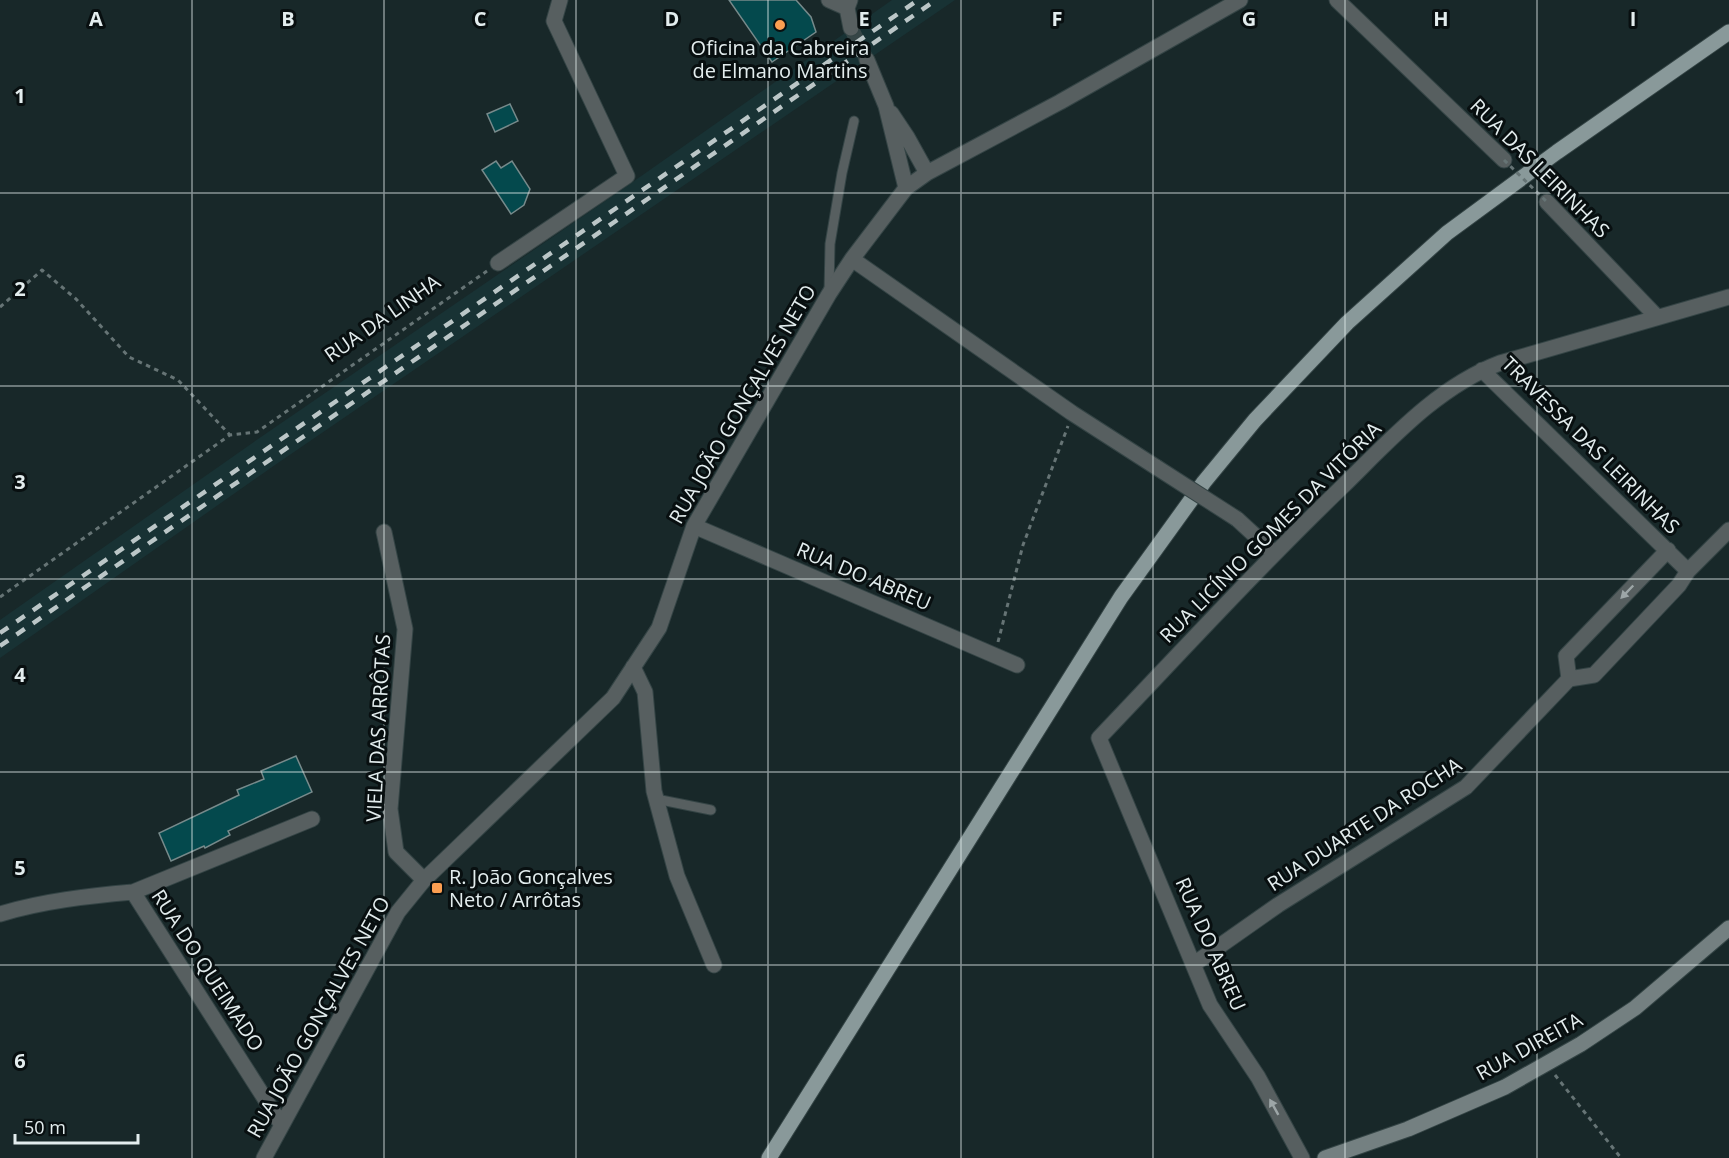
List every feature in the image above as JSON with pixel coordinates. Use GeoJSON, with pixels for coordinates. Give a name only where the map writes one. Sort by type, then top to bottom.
{"type":"FeatureCollection","features":[{"type":"Feature","properties":{"kind":"main road"},"geometry":{"type":"LineString","coordinates":[[769,1158],[1121,597],[1204,482],[1255,420],[1347,323],[1447,233],[1557,152],[1729,32]]}},
{"type":"Feature","properties":{"kind":"main road","name":"RUA DIREITA"},"geometry":{"type":"LineString","coordinates":[[1325,1158],[1408,1129],[1505,1087],[1546,1064],[1635,1008],[1729,928]]}},
{"type":"Feature","properties":{"kind":"street"},"geometry":{"type":"LineString","coordinates":[[498,263],[627,176],[554,21],[560,0]]}},
{"type":"Feature","properties":{"kind":"street"},"geometry":{"type":"LineString","coordinates":[[829,0],[849,4],[851,28]]}},
{"type":"Feature","properties":{"kind":"street","name":"RUA JOÃO GONÇALVES NETO"},"geometry":{"type":"LineString","coordinates":[[264,1158],[398,912],[424,880],[613,698],[659,628],[694,526],[829,294],[852,259],[906,188],[927,173],[1060,102],[1240,0]]}},
{"type":"Feature","properties":{"kind":"street","name":"RUA DAS LEIRINHAS"},"geometry":{"type":"LineString","coordinates":[[1337,0],[1504,160]]}},
{"type":"Feature","properties":{"kind":"street"},"geometry":{"type":"LineString","coordinates":[[867,60],[886,106],[906,188]]}},
{"type":"Feature","properties":{"kind":"street"},"geometry":{"type":"LineString","coordinates":[[886,106],[908,137],[927,173]]}},
{"type":"Feature","properties":{"kind":"street","name":"RUA DAS LEIRINHAS"},"geometry":{"type":"LineString","coordinates":[[1547,202],[1657,317]]}},
{"type":"Feature","properties":{"kind":"street"},"geometry":{"type":"LineString","coordinates":[[852,259],[1072,413],[1237,519],[1274,553]]}},
{"type":"Feature","properties":{"kind":"street"},"geometry":{"type":"LineString","coordinates":[[1657,317],[1726,296]]}},
{"type":"Feature","properties":{"kind":"street","name":"TRAVESSA DAS LEIRINHAS"},"geometry":{"type":"LineString","coordinates":[[1657,317],[1482,370],[1688,571]]}},
{"type":"Feature","properties":{"kind":"street","name":"RUA LICÍNIO GOMES DA VITÓRIA"},"geometry":{"type":"LineString","coordinates":[[1099,738],[1274,553],[1422,410],[1482,370]]}},
{"type":"Feature","properties":{"kind":"street","name":"RUA DO ABREU"},"geometry":{"type":"LineString","coordinates":[[694,526],[1017,665]]}},
{"type":"Feature","properties":{"kind":"street"},"geometry":{"type":"LineString","coordinates":[[1668,550],[1566,656],[1569,679],[1594,675],[1679,585],[1688,571],[1729,530]]}},
{"type":"Feature","properties":{"kind":"street","name":"VIELA DAS ARRÔTAS"},"geometry":{"type":"LineString","coordinates":[[384,532],[405,629],[390,809],[396,852],[424,880]]}},
{"type":"Feature","properties":{"kind":"street"},"geometry":{"type":"LineString","coordinates":[[633,667],[645,692],[656,799],[677,876],[714,966]]}},
{"type":"Feature","properties":{"kind":"street","name":"RUA DUARTE DA ROCHA"},"geometry":{"type":"LineString","coordinates":[[1194,964],[1278,905],[1466,787],[1569,679]]}},
{"type":"Feature","properties":{"kind":"street","name":"RUA DO ABREU"},"geometry":{"type":"LineString","coordinates":[[1099,738],[1210,1005],[1258,1077],[1302,1158]]}},
{"type":"Feature","properties":{"kind":"street"},"geometry":{"type":"LineString","coordinates":[[133,892],[312,819]]}},
{"type":"Feature","properties":{"kind":"street","name":"RUA DO QUEIMADO"},"geometry":{"type":"LineString","coordinates":[[0,914],[46,903],[133,892],[281,1124]]}},
{"type":"Feature","properties":{"kind":"lane"},"geometry":{"type":"LineString","coordinates":[[829,294],[830,244],[842,173],[854,121]]}},
{"type":"Feature","properties":{"kind":"lane"},"geometry":{"type":"LineString","coordinates":[[656,799],[711,810]]}},
{"type":"Feature","properties":{"kind":"path","name":"RUA DAS LEIRINHAS"},"geometry":{"type":"LineString","coordinates":[[1504,160],[1547,202]]}},
{"type":"Feature","properties":{"kind":"path","name":"RUA DA LINHA"},"geometry":{"type":"LineString","coordinates":[[0,597],[230,435],[257,432],[498,263]]}},
{"type":"Feature","properties":{"kind":"path"},"geometry":{"type":"LineString","coordinates":[[0,307],[42,270],[76,299],[129,357],[178,380],[230,435]]}},
{"type":"Feature","properties":{"kind":"path"},"geometry":{"type":"LineString","coordinates":[[994,656],[1023,545],[1072,413]]}},
{"type":"Feature","properties":{"kind":"path"},"geometry":{"type":"LineString","coordinates":[[1546,1064],[1621,1158]]}},
{"type":"Feature","properties":{"kind":"shaded area"},"geometry":{"type":"Polygon","coordinates":[[[892,0],[955,0],[275,465],[0,658],[0,620],[892,0]]]}},
{"type":"Feature","properties":{"kind":"building","name":"Oficina da Cabreira de Elmano Martins"},"geometry":{"type":"Polygon","coordinates":[[[729,0],[796,0],[811,17],[816,32],[772,62],[729,0]]]}},
{"type":"Feature","properties":{"kind":"building"},"geometry":{"type":"Polygon","coordinates":[[[510,104],[518,121],[495,132],[487,114],[510,104]]]}},
{"type":"Feature","properties":{"kind":"building"},"geometry":{"type":"Polygon","coordinates":[[[496,161],[501,168],[512,161],[530,189],[524,205],[511,214],[482,170],[496,161]]]}},
{"type":"Feature","properties":{"kind":"building"},"geometry":{"type":"Polygon","coordinates":[[[296,756],[312,792],[228,831],[230,835],[205,848],[204,846],[171,861],[159,833],[239,795],[237,790],[264,779],[261,771],[296,756]]]}},
{"type":"Feature","properties":{"kind":"tunnel"},"geometry":{"type":"LineString","coordinates":[[851,28],[867,60]]}},
{"type":"Feature","properties":{"kind":"railway"},"geometry":{"type":"LineString","coordinates":[[0,633],[918,0]]}},
{"type":"Feature","properties":{"kind":"railway"},"geometry":{"type":"LineString","coordinates":[[0,646],[936,0]]}},
{"type":"Feature","properties":{"kind":"place","name":"Oficina da Cabreira de Elmano Martins"},"geometry":{"type":"Point","coordinates":[780,25]}},
{"type":"Feature","properties":{"kind":"place","name":"R. João Gonçalves Neto / Arrôtas"},"geometry":{"type":"Point","coordinates":[437,888]}}]}
